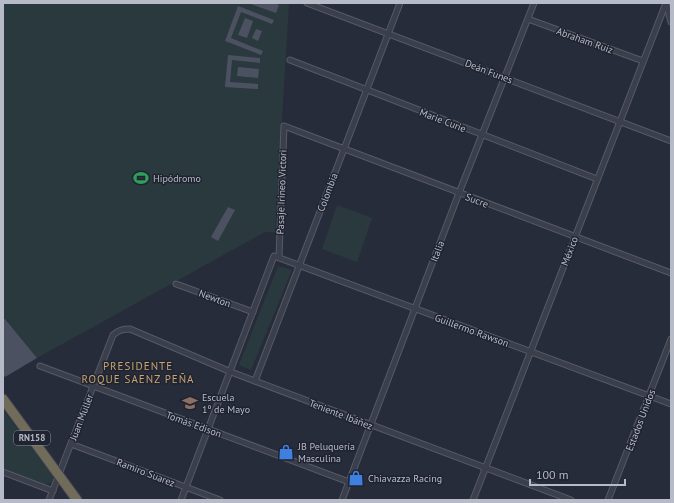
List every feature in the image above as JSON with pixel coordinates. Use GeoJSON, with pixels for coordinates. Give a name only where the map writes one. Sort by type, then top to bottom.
{"type":"FeatureCollection","features":[{"type":"Feature","properties":{"kind":"highway","name":"RN158"},"geometry":{"type":"LineString","coordinates":[[4,401],[77,500]]}},
{"type":"Feature","properties":{"kind":"street","name":"Deán Funes"},"geometry":{"type":"LineString","coordinates":[[308,3],[671,141]]}},
{"type":"Feature","properties":{"kind":"street","name":"Colombia"},"geometry":{"type":"LineString","coordinates":[[255,380],[400,3]]}},
{"type":"Feature","properties":{"kind":"street","name":"Italia"},"geometry":{"type":"LineString","coordinates":[[342,500],[459,193],[534,3]]}},
{"type":"Feature","properties":{"kind":"street"},"geometry":{"type":"LineString","coordinates":[[666,3],[671,22]]}},
{"type":"Feature","properties":{"kind":"street","name":"México"},"geometry":{"type":"LineString","coordinates":[[473,500],[666,3]]}},
{"type":"Feature","properties":{"kind":"street","name":"Abraham Ruiz"},"geometry":{"type":"LineString","coordinates":[[528,19],[643,61]]}},
{"type":"Feature","properties":{"kind":"street","name":"Marie Curie"},"geometry":{"type":"LineString","coordinates":[[290,60],[482,136],[597,179]]}},
{"type":"Feature","properties":{"kind":"street","name":"Sucre"},"geometry":{"type":"LineString","coordinates":[[284,126],[671,273]]}},
{"type":"Feature","properties":{"kind":"street","name":"Pasaje Irineo Victori"},"geometry":{"type":"LineString","coordinates":[[276,257],[284,126]]}},
{"type":"Feature","properties":{"kind":"street"},"geometry":{"type":"LineString","coordinates":[[181,500],[253,312],[276,257]]}},
{"type":"Feature","properties":{"kind":"street","name":"Guillermo Rawson"},"geometry":{"type":"LineString","coordinates":[[276,257],[671,404]]}},
{"type":"Feature","properties":{"kind":"street","name":"Newton"},"geometry":{"type":"LineString","coordinates":[[176,284],[253,312]]}},
{"type":"Feature","properties":{"kind":"street","name":"Teniente Ibáñez"},"geometry":{"type":"LineString","coordinates":[[113,334],[119,330],[130,329],[231,372],[571,500]]}},
{"type":"Feature","properties":{"kind":"street","name":"Juan Muller"},"geometry":{"type":"LineString","coordinates":[[49,500],[113,334]]}},
{"type":"Feature","properties":{"kind":"street","name":"Estados Unidos"},"geometry":{"type":"LineString","coordinates":[[608,500],[671,339]]}},
{"type":"Feature","properties":{"kind":"street","name":"Tomás Edison"},"geometry":{"type":"LineString","coordinates":[[40,366],[349,482]]}},
{"type":"Feature","properties":{"kind":"street","name":"Ramiro Suarez"},"geometry":{"type":"LineString","coordinates":[[71,444],[220,500]]}},
{"type":"Feature","properties":{"kind":"street"},"geometry":{"type":"LineString","coordinates":[[3,472],[53,491]]}},
{"type":"Feature","properties":{"kind":"shaded area","name":"Hipódromo"},"geometry":{"type":"Polygon","coordinates":[[[3,3],[289,4],[275,232],[265,232],[37,358],[5,319],[3,320],[3,3]]]}},
{"type":"Feature","properties":{"kind":"shaded area"},"geometry":{"type":"Polygon","coordinates":[[[337,205],[372,218],[357,262],[322,249],[337,205]]]}},
{"type":"Feature","properties":{"kind":"shaded area"},"geometry":{"type":"Polygon","coordinates":[[[278,266],[292,270],[251,370],[239,365],[278,266]]]}},
{"type":"Feature","properties":{"kind":"shaded area"},"geometry":{"type":"Polygon","coordinates":[[[3,410],[52,475],[53,480],[50,483],[45,485],[3,468],[3,410]]]}},
{"type":"Feature","properties":{"kind":"building"},"geometry":{"type":"Polygon","coordinates":[[[248,3],[274,3],[279,5],[276,13],[248,3]]]}},
{"type":"Feature","properties":{"kind":"building"},"geometry":{"type":"Polygon","coordinates":[[[238,6],[274,20],[272,24],[241,12],[231,38],[263,51],[261,55],[225,41],[238,6]]]}},
{"type":"Feature","properties":{"kind":"building"},"geometry":{"type":"Polygon","coordinates":[[[245,18],[253,21],[247,38],[238,35],[245,18]]]}},
{"type":"Feature","properties":{"kind":"building"},"geometry":{"type":"Polygon","coordinates":[[[256,29],[262,31],[258,41],[252,38],[256,29]]]}},
{"type":"Feature","properties":{"kind":"building"},"geometry":{"type":"Polygon","coordinates":[[[228,55],[260,58],[260,63],[232,60],[230,82],[258,84],[258,89],[225,87],[228,55]]]}},
{"type":"Feature","properties":{"kind":"building"},"geometry":{"type":"Polygon","coordinates":[[[238,67],[259,69],[258,78],[237,76],[238,67]]]}},
{"type":"Feature","properties":{"kind":"building"},"geometry":{"type":"Polygon","coordinates":[[[228,207],[235,210],[218,241],[211,237],[228,207]]]}},
{"type":"Feature","properties":{"kind":"building"},"geometry":{"type":"Polygon","coordinates":[[[5,319],[37,358],[5,377],[3,374],[3,320],[5,319]]]}},
{"type":"Feature","properties":{"kind":"place","name":"Hipódromo"},"geometry":{"type":"Point","coordinates":[141,178]}},
{"type":"Feature","properties":{"kind":"place","name":"Escuela 1º de Mayo"},"geometry":{"type":"Point","coordinates":[190,403]}},
{"type":"Feature","properties":{"kind":"place","name":"JB Peluquería Masculina"},"geometry":{"type":"Point","coordinates":[286,452]}},
{"type":"Feature","properties":{"kind":"place","name":"Chiavazza Racing"},"geometry":{"type":"Point","coordinates":[356,478]}},
{"type":"Feature","properties":{"kind":"district","name":"PRESIDENTE ROQUE SAENZ PEÑA"},"geometry":{"type":"Point","coordinates":[138,372]}}]}
